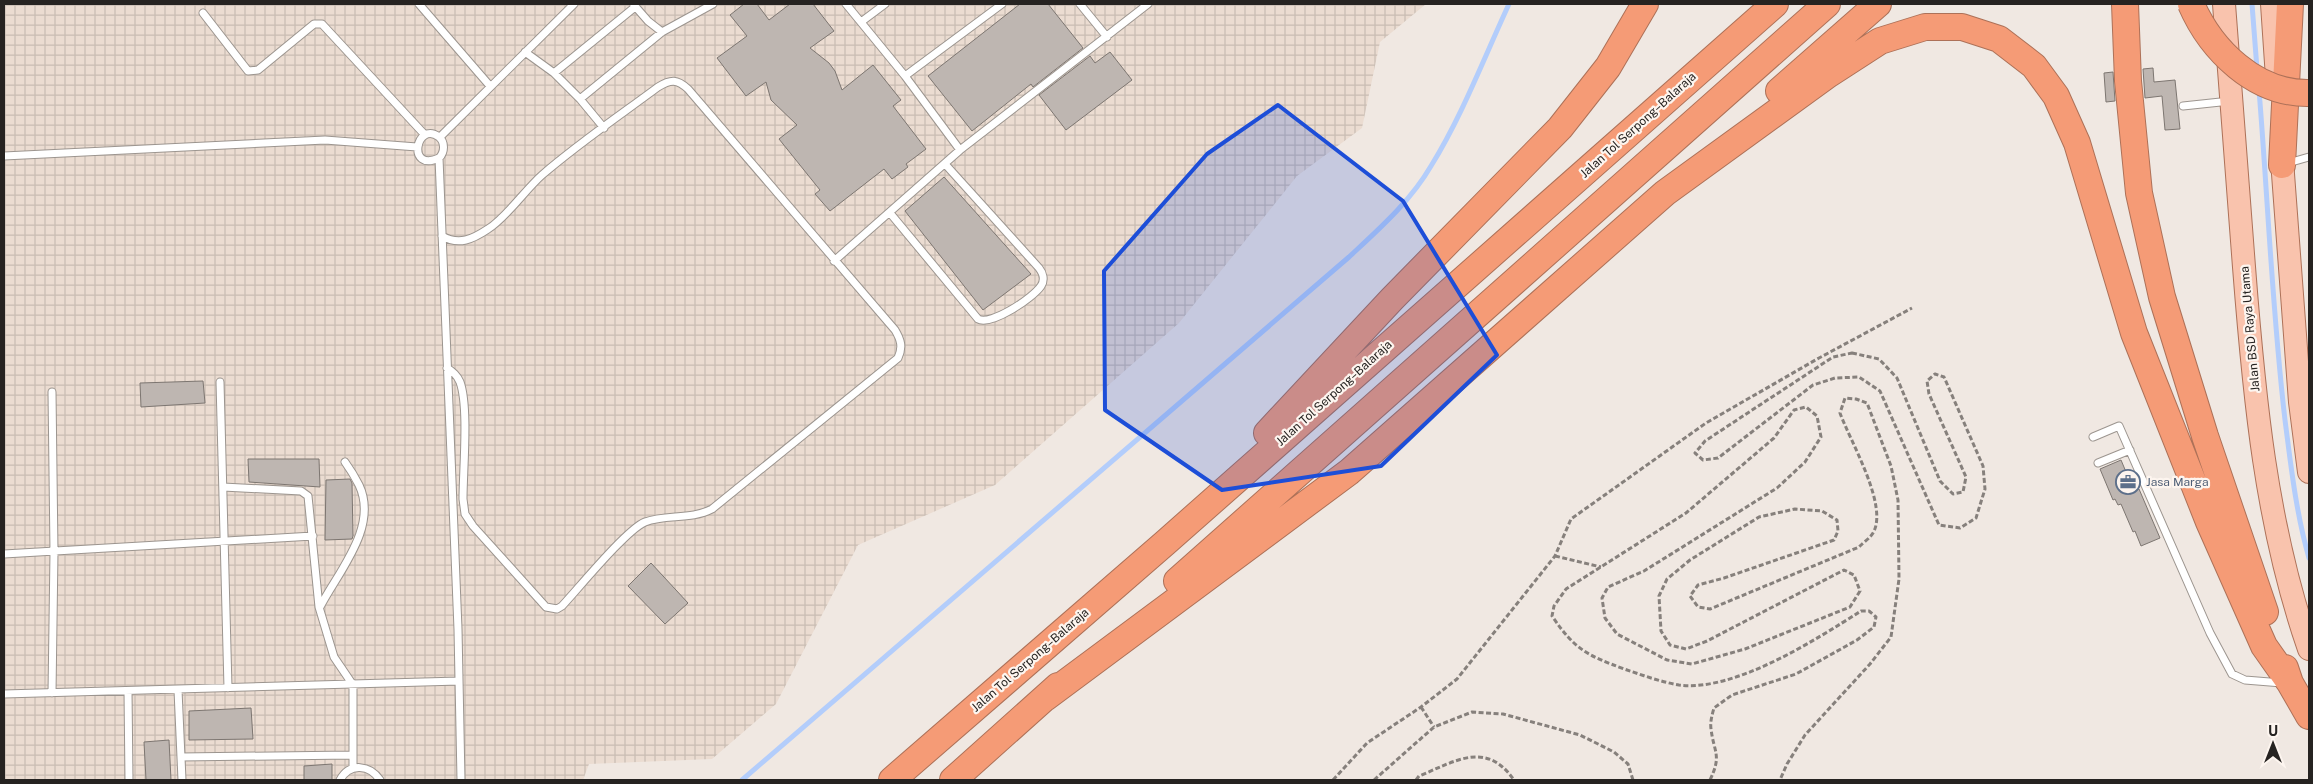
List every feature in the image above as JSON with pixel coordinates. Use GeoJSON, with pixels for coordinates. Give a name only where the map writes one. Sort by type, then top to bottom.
{"type":"FeatureCollection","features":[{"type":"Feature","properties":{"kind":"highway"},"geometry":{"type":"LineString","coordinates":[[1165,543],[1392,299],[1560,128],[1608,67],[1645,4]]}},
{"type":"Feature","properties":{"kind":"highway","name":"Jalan Tol Serpong–Balaraja"},"geometry":{"type":"LineString","coordinates":[[892,780],[1165,543],[1775,4]]}},
{"type":"Feature","properties":{"kind":"highway"},"geometry":{"type":"LineString","coordinates":[[953,780],[1827,4]]}},
{"type":"Feature","properties":{"kind":"highway"},"geometry":{"type":"LineString","coordinates":[[1045,698],[1349,472],[1878,4]]}},
{"type":"Feature","properties":{"kind":"highway"},"geometry":{"type":"LineString","coordinates":[[2125,4],[2128,81],[2139,193],[2162,297],[2205,436],[2290,683]]}},
{"type":"Feature","properties":{"kind":"highway"},"geometry":{"type":"LineString","coordinates":[[2191,4],[2213,44],[2238,67],[2267,84],[2300,93],[2309,93]]}},
{"type":"Feature","properties":{"kind":"highway"},"geometry":{"type":"LineString","coordinates":[[2282,165],[2290,4]]}},
{"type":"Feature","properties":{"kind":"highway"},"geometry":{"type":"LineString","coordinates":[[1665,193],[1829,74],[1880,42],[1925,27],[1962,27],[1999,40],[2034,66],[2056,96],[2073,135],[2134,333],[2205,513],[2264,646],[2290,683],[2309,716]]}},
{"type":"Feature","properties":{"kind":"main road","name":"Jalan BSD Raya Utama"},"geometry":{"type":"LineString","coordinates":[[2224,4],[2250,340],[2264,472],[2294,605],[2309,649]]}},
{"type":"Feature","properties":{"kind":"main road"},"geometry":{"type":"LineString","coordinates":[[2272,4],[2300,402],[2309,472]]}},
{"type":"Feature","properties":{"kind":"lane"},"geometry":{"type":"LineString","coordinates":[[419,4],[490,86]]}},
{"type":"Feature","properties":{"kind":"lane"},"geometry":{"type":"LineString","coordinates":[[440,137],[574,4]]}},
{"type":"Feature","properties":{"kind":"lane"},"geometry":{"type":"LineString","coordinates":[[580,98],[662,32],[713,4]]}},
{"type":"Feature","properties":{"kind":"lane"},"geometry":{"type":"LineString","coordinates":[[846,4],[906,76],[960,150]]}},
{"type":"Feature","properties":{"kind":"lane"},"geometry":{"type":"LineString","coordinates":[[861,22],[885,4]]}},
{"type":"Feature","properties":{"kind":"lane"},"geometry":{"type":"LineString","coordinates":[[906,76],[1002,4]]}},
{"type":"Feature","properties":{"kind":"lane"},"geometry":{"type":"LineString","coordinates":[[1080,4],[1107,37]]}},
{"type":"Feature","properties":{"kind":"lane"},"geometry":{"type":"LineString","coordinates":[[834,261],[960,150],[1148,4]]}},
{"type":"Feature","properties":{"kind":"lane"},"geometry":{"type":"LineString","coordinates":[[554,73],[634,6],[662,32]]}},
{"type":"Feature","properties":{"kind":"lane"},"geometry":{"type":"LineString","coordinates":[[203,13],[248,71],[251,72],[258,70],[314,24],[322,24],[425,135]]}},
{"type":"Feature","properties":{"kind":"lane"},"geometry":{"type":"LineString","coordinates":[[525,52],[554,73],[580,98],[604,128]]}},
{"type":"Feature","properties":{"kind":"lane"},"geometry":{"type":"LineString","coordinates":[[442,236],[456,241],[464,241],[490,228],[540,177],[576,146],[604,128],[666,82],[674,80],[682,83],[894,330],[902,347],[898,358],[712,509],[694,516],[654,520],[636,527],[562,606],[557,608],[546,607],[473,526],[465,514],[463,499],[464,405],[460,383],[456,374],[447,368]]}},
{"type":"Feature","properties":{"kind":"lane"},"geometry":{"type":"LineString","coordinates":[[2183,106],[2232,101]]}},
{"type":"Feature","properties":{"kind":"lane"},"geometry":{"type":"LineString","coordinates":[[433,134],[440,137],[444,144],[443,152],[439,158],[432,161],[424,160],[418,155],[416,147],[419,140],[425,135],[433,134]]}},
{"type":"Feature","properties":{"kind":"lane"},"geometry":{"type":"LineString","coordinates":[[4,156],[325,140],[416,147]]}},
{"type":"Feature","properties":{"kind":"lane"},"geometry":{"type":"LineString","coordinates":[[2282,165],[2309,156]]}},
{"type":"Feature","properties":{"kind":"lane"},"geometry":{"type":"LineString","coordinates":[[439,158],[460,681],[461,780]]}},
{"type":"Feature","properties":{"kind":"lane"},"geometry":{"type":"LineString","coordinates":[[890,213],[978,319],[986,321],[994,319],[1012,310],[1037,290],[1043,280],[1043,273],[945,164]]}},
{"type":"Feature","properties":{"kind":"lane"},"geometry":{"type":"LineString","coordinates":[[220,382],[228,688]]}},
{"type":"Feature","properties":{"kind":"lane"},"geometry":{"type":"LineString","coordinates":[[52,392],[54,552],[52,693]]}},
{"type":"Feature","properties":{"kind":"lane"},"geometry":{"type":"LineString","coordinates":[[2093,437],[2119,426],[2210,633],[2232,674],[2245,680],[2290,683]]}},
{"type":"Feature","properties":{"kind":"lane"},"geometry":{"type":"LineString","coordinates":[[2098,463],[2130,450]]}},
{"type":"Feature","properties":{"kind":"lane"},"geometry":{"type":"LineString","coordinates":[[319,607],[351,554],[361,530],[364,501],[360,486],[345,462]]}},
{"type":"Feature","properties":{"kind":"lane"},"geometry":{"type":"LineString","coordinates":[[223,487],[306,493],[310,501],[319,607],[334,657],[352,685],[352,768]]}},
{"type":"Feature","properties":{"kind":"lane"},"geometry":{"type":"LineString","coordinates":[[4,554],[313,536]]}},
{"type":"Feature","properties":{"kind":"lane"},"geometry":{"type":"LineString","coordinates":[[4,694],[128,692],[460,681]]}},
{"type":"Feature","properties":{"kind":"lane"},"geometry":{"type":"LineString","coordinates":[[178,690],[182,780]]}},
{"type":"Feature","properties":{"kind":"lane"},"geometry":{"type":"LineString","coordinates":[[128,692],[129,780]]}},
{"type":"Feature","properties":{"kind":"lane"},"geometry":{"type":"LineString","coordinates":[[181,757],[352,756]]}},
{"type":"Feature","properties":{"kind":"lane"},"geometry":{"type":"LineString","coordinates":[[340,780],[352,768],[364,767],[375,772],[380,780]]}},
{"type":"Feature","properties":{"kind":"path"},"geometry":{"type":"LineString","coordinates":[[1333,780],[1367,743],[1421,707],[1457,679],[1555,556],[1570,519],[1618,487],[1706,423],[1819,358],[1912,308]]}},
{"type":"Feature","properties":{"kind":"path"},"geometry":{"type":"LineString","coordinates":[[1852,353],[1879,359],[1897,378],[1940,481],[1953,494],[1963,492],[1966,477],[1929,394],[1928,381],[1935,374],[1944,377],[1963,416],[1983,466],[1984,474],[1985,489],[1976,518],[1960,528],[1939,525],[1880,391],[1859,377],[1836,378],[1813,385],[1718,458],[1704,460],[1695,453],[1705,440],[1833,357],[1852,353]]}},
{"type":"Feature","properties":{"kind":"path"},"geometry":{"type":"LineString","coordinates":[[1710,780],[1718,756],[1710,727],[1714,708],[1732,695],[1796,674],[1857,640],[1874,627],[1876,617],[1869,610],[1861,611],[1809,644],[1760,668],[1715,682],[1680,685],[1643,676],[1589,655],[1566,636],[1552,616],[1554,606],[1566,589],[1686,513],[1774,438],[1794,410],[1806,407],[1817,416],[1821,437],[1805,462],[1777,488],[1644,571],[1608,588],[1602,598],[1605,618],[1617,634],[1667,660],[1692,664],[1745,649],[1850,607],[1860,591],[1854,575],[1844,570],[1707,641],[1686,648],[1670,644],[1661,631],[1659,596],[1667,579],[1690,560],[1759,517],[1795,509],[1822,511],[1837,520],[1838,531],[1834,540],[1724,578],[1698,585],[1690,596],[1698,607],[1710,609],[1859,547],[1873,533],[1876,518],[1874,492],[1840,414],[1845,398],[1856,399],[1867,403],[1890,466],[1898,500],[1899,579],[1890,637],[1870,664],[1805,735],[1787,764],[1780,780]]}},
{"type":"Feature","properties":{"kind":"path"},"geometry":{"type":"LineString","coordinates":[[1555,556],[1602,567]]}},
{"type":"Feature","properties":{"kind":"path"},"geometry":{"type":"LineString","coordinates":[[1421,707],[1434,727]]}},
{"type":"Feature","properties":{"kind":"path"},"geometry":{"type":"LineString","coordinates":[[1374,780],[1434,727],[1472,712],[1502,714],[1580,735],[1605,748],[1628,764],[1633,780]]}},
{"type":"Feature","properties":{"kind":"path"},"geometry":{"type":"LineString","coordinates":[[1416,780],[1420,776],[1470,757],[1489,758],[1504,766],[1514,780]]}},
{"type":"Feature","properties":{"kind":"highlighted area"},"geometry":{"type":"Polygon","coordinates":[[[1278,105],[1403,201],[1497,355],[1381,466],[1222,490],[1105,410],[1104,271],[1207,154],[1278,105]]]}},
{"type":"Feature","properties":{"kind":"shaded area"},"geometry":{"type":"Polygon","coordinates":[[[4,4],[1426,4],[1380,42],[1362,128],[1297,176],[1179,323],[995,485],[858,545],[776,704],[712,759],[589,764],[583,780],[4,780],[4,4]]]}},
{"type":"Feature","properties":{"kind":"building"},"geometry":{"type":"Polygon","coordinates":[[[744,4],[757,4],[769,20],[790,4],[813,4],[834,31],[810,48],[829,63],[835,71],[842,90],[873,65],[901,100],[893,106],[926,149],[906,164],[908,167],[892,179],[884,169],[830,211],[815,194],[820,190],[779,139],[797,125],[771,100],[766,82],[746,96],[717,58],[747,36],[730,15],[744,4]]]}},
{"type":"Feature","properties":{"kind":"building"},"geometry":{"type":"Polygon","coordinates":[[[1020,4],[1048,4],[1083,48],[1033,87],[1031,84],[972,131],[928,76],[1020,4]]]}},
{"type":"Feature","properties":{"kind":"building"},"geometry":{"type":"Polygon","coordinates":[[[1110,52],[1132,80],[1066,130],[1039,95],[1090,56],[1095,63],[1110,52]]]}},
{"type":"Feature","properties":{"kind":"building"},"geometry":{"type":"Polygon","coordinates":[[[2153,68],[2154,82],[2175,80],[2180,129],[2165,130],[2162,96],[2145,98],[2143,69],[2153,68]]]}},
{"type":"Feature","properties":{"kind":"building"},"geometry":{"type":"Polygon","coordinates":[[[2113,72],[2115,101],[2106,102],[2104,73],[2113,72]]]}},
{"type":"Feature","properties":{"kind":"building"},"geometry":{"type":"Polygon","coordinates":[[[944,177],[1031,274],[983,310],[905,211],[944,177]]]}},
{"type":"Feature","properties":{"kind":"building"},"geometry":{"type":"Polygon","coordinates":[[[203,381],[205,403],[141,407],[140,383],[203,381]]]}},
{"type":"Feature","properties":{"kind":"building"},"geometry":{"type":"Polygon","coordinates":[[[248,459],[319,459],[320,487],[249,482],[248,459]]]}},
{"type":"Feature","properties":{"kind":"building"},"geometry":{"type":"Polygon","coordinates":[[[2121,460],[2134,491],[2139,489],[2160,538],[2141,546],[2121,504],[2118,505],[2115,499],[2113,500],[2100,469],[2121,460]]]}},
{"type":"Feature","properties":{"kind":"building"},"geometry":{"type":"Polygon","coordinates":[[[350,479],[352,483],[352,539],[325,540],[326,480],[350,479]]]}},
{"type":"Feature","properties":{"kind":"building"},"geometry":{"type":"Polygon","coordinates":[[[651,563],[688,603],[665,624],[628,586],[651,563]]]}},
{"type":"Feature","properties":{"kind":"building"},"geometry":{"type":"Polygon","coordinates":[[[251,708],[253,739],[189,740],[189,711],[251,708]]]}},
{"type":"Feature","properties":{"kind":"building"},"geometry":{"type":"Polygon","coordinates":[[[169,740],[171,780],[146,780],[144,742],[169,740]]]}},
{"type":"Feature","properties":{"kind":"building"},"geometry":{"type":"Polygon","coordinates":[[[332,764],[332,780],[304,780],[304,766],[332,764]]]}},
{"type":"Feature","properties":{"kind":"waterway"},"geometry":{"type":"LineString","coordinates":[[742,780],[1372,236],[1414,191],[1442,147],[1463,107],[1509,4]]}},
{"type":"Feature","properties":{"kind":"waterway"},"geometry":{"type":"LineString","coordinates":[[2252,4],[2257,69]]}},
{"type":"Feature","properties":{"kind":"waterway"},"geometry":{"type":"LineString","coordinates":[[2259,90],[2273,296],[2285,420],[2294,489],[2309,558]]}},
{"type":"Feature","properties":{"kind":"place","name":"Jasa Marga"},"geometry":{"type":"Point","coordinates":[2128,482]}}]}
